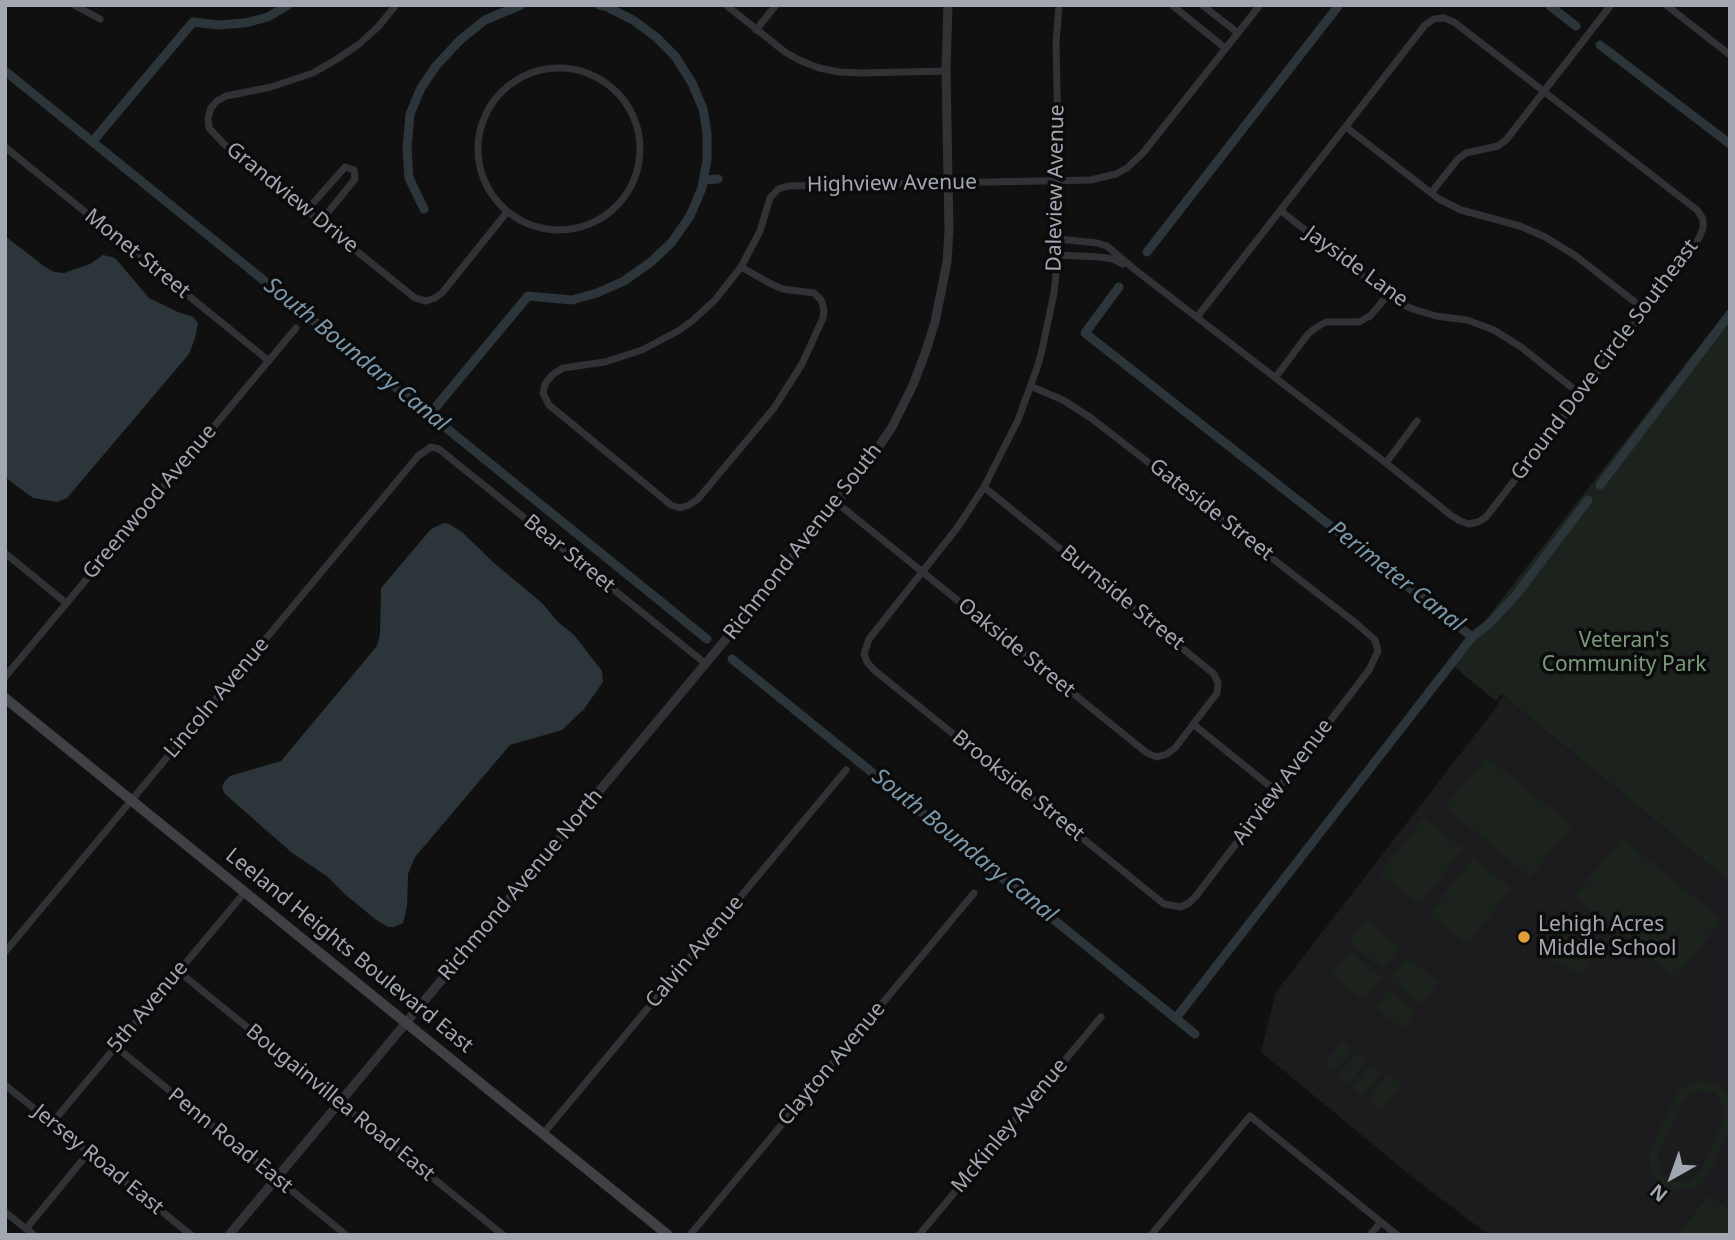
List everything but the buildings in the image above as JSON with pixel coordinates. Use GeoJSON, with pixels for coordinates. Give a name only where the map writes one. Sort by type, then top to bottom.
{"type":"FeatureCollection","features":[{"type":"Feature","properties":{"kind":"main road","name":"Leeland Heights Boulevard East"},"geometry":{"type":"LineString","coordinates":[[5,698],[668,1235]]}},
{"type":"Feature","properties":{"kind":"street"},"geometry":{"type":"LineString","coordinates":[[74,5],[100,19]]}},
{"type":"Feature","properties":{"kind":"street","name":"Grandview Drive"},"geometry":{"type":"LineString","coordinates":[[396,5],[358,45],[313,73],[287,83],[226,96],[217,101],[208,118],[209,128],[415,298],[426,301],[442,293],[508,212]]}},
{"type":"Feature","properties":{"kind":"street"},"geometry":{"type":"LineString","coordinates":[[726,5],[776,46],[799,60],[828,70],[861,73],[946,71]]}},
{"type":"Feature","properties":{"kind":"street"},"geometry":{"type":"LineString","coordinates":[[756,30],[776,5]]}},
{"type":"Feature","properties":{"kind":"street","name":"Richmond Avenue South"},"geometry":{"type":"LineString","coordinates":[[706,664],[877,451],[914,385],[938,312],[947,262],[948,5]]}},
{"type":"Feature","properties":{"kind":"street","name":"Daleview Avenue"},"geometry":{"type":"LineString","coordinates":[[864,653],[869,639],[957,528],[984,487],[1010,438],[1042,350],[1054,293],[1059,239],[1056,43],[1059,5]]}},
{"type":"Feature","properties":{"kind":"street"},"geometry":{"type":"LineString","coordinates":[[1172,5],[1225,48]]}},
{"type":"Feature","properties":{"kind":"street"},"geometry":{"type":"LineString","coordinates":[[1202,5],[1238,33]]}},
{"type":"Feature","properties":{"kind":"street","name":"Highview Avenue"},"geometry":{"type":"LineString","coordinates":[[741,267],[783,289],[814,293],[821,300],[823,318],[802,364],[774,408],[707,490],[690,505],[680,508],[671,505],[549,405],[543,393],[545,384],[552,375],[563,368],[604,362],[631,354],[678,331],[715,300],[741,267],[760,231],[770,198],[778,189],[788,186],[1091,180],[1116,174],[1143,153],[1260,5]]}},
{"type":"Feature","properties":{"kind":"street"},"geometry":{"type":"LineString","coordinates":[[1431,193],[1466,153],[1499,146],[1506,140],[1611,5]]}},
{"type":"Feature","properties":{"kind":"street"},"geometry":{"type":"LineString","coordinates":[[1666,5],[1730,55]]}},
{"type":"Feature","properties":{"kind":"street","name":"Ground Dove Circle Southeast"},"geometry":{"type":"LineString","coordinates":[[1059,239],[1107,246],[1132,267],[1386,463],[1451,516],[1469,524],[1486,517],[1645,310],[1699,239],[1703,219],[1697,210],[1454,22],[1444,18],[1434,19],[1425,25],[1197,317]]}},
{"type":"Feature","properties":{"kind":"street"},"geometry":{"type":"LineString","coordinates":[[547,69],[576,70],[607,84],[629,109],[640,143],[637,172],[624,197],[616,207],[590,225],[569,230],[542,228],[508,212],[499,205],[486,185],[479,166],[478,140],[484,117],[497,96],[517,80],[547,69]]}},
{"type":"Feature","properties":{"kind":"street"},"geometry":{"type":"LineString","coordinates":[[1346,127],[1449,205],[1520,226],[1545,237],[1576,256],[1645,310]]}},
{"type":"Feature","properties":{"kind":"street","name":"Monet Street"},"geometry":{"type":"LineString","coordinates":[[5,147],[268,360]]}},
{"type":"Feature","properties":{"kind":"street"},"geometry":{"type":"LineString","coordinates":[[307,210],[345,167],[354,170],[355,179],[321,221]]}},
{"type":"Feature","properties":{"kind":"street","name":"Jayside Lane"},"geometry":{"type":"LineString","coordinates":[[1281,211],[1388,295],[1413,309],[1436,316],[1467,320],[1494,330],[1521,347],[1580,394]]}},
{"type":"Feature","properties":{"kind":"street"},"geometry":{"type":"LineString","coordinates":[[1058,255],[1113,259],[1132,267]]}},
{"type":"Feature","properties":{"kind":"street"},"geometry":{"type":"LineString","coordinates":[[1275,378],[1308,334],[1317,327],[1326,323],[1359,322],[1370,316],[1388,295]]}},
{"type":"Feature","properties":{"kind":"street","name":"Greenwood Avenue"},"geometry":{"type":"LineString","coordinates":[[5,677],[296,328]]}},
{"type":"Feature","properties":{"kind":"street","name":"Gateside Street"},"geometry":{"type":"LineString","coordinates":[[1030,386],[1076,407],[1100,424],[1357,624],[1375,640],[1378,651]]}},
{"type":"Feature","properties":{"kind":"street"},"geometry":{"type":"LineString","coordinates":[[1386,463],[1417,421]]}},
{"type":"Feature","properties":{"kind":"street","name":"Bear Street"},"geometry":{"type":"LineString","coordinates":[[431,447],[439,449],[706,664]]}},
{"type":"Feature","properties":{"kind":"street","name":"Lincoln Avenue"},"geometry":{"type":"LineString","coordinates":[[5,951],[418,456],[431,447]]}},
{"type":"Feature","properties":{"kind":"street","name":"Burnside Street"},"geometry":{"type":"LineString","coordinates":[[984,487],[1214,674],[1218,684],[1217,693],[1193,724]]}},
{"type":"Feature","properties":{"kind":"street","name":"Oakside Street"},"geometry":{"type":"LineString","coordinates":[[837,503],[1147,753],[1157,757],[1167,754],[1175,748],[1193,724]]}},
{"type":"Feature","properties":{"kind":"street"},"geometry":{"type":"LineString","coordinates":[[5,554],[66,603]]}},
{"type":"Feature","properties":{"kind":"street","name":"Airview Avenue"},"geometry":{"type":"LineString","coordinates":[[1181,907],[1196,896],[1369,670],[1378,651]]}},
{"type":"Feature","properties":{"kind":"street","name":"Brookside Street"},"geometry":{"type":"LineString","coordinates":[[864,653],[874,670],[1149,892],[1164,904],[1181,907]]}},
{"type":"Feature","properties":{"kind":"street","name":"Richmond Avenue North"},"geometry":{"type":"LineString","coordinates":[[229,1235],[706,664]]}},
{"type":"Feature","properties":{"kind":"street"},"geometry":{"type":"LineString","coordinates":[[1193,724],[1276,791]]}},
{"type":"Feature","properties":{"kind":"street","name":"Calvin Avenue"},"geometry":{"type":"LineString","coordinates":[[543,1134],[846,770]]}},
{"type":"Feature","properties":{"kind":"street","name":"5th Avenue"},"geometry":{"type":"LineString","coordinates":[[52,1123],[245,892]]}},
{"type":"Feature","properties":{"kind":"street","name":"Clayton Avenue"},"geometry":{"type":"LineString","coordinates":[[690,1235],[974,893]]}},
{"type":"Feature","properties":{"kind":"street","name":"Bougainvillea Road East"},"geometry":{"type":"LineString","coordinates":[[178,971],[501,1234]]}},
{"type":"Feature","properties":{"kind":"street","name":"McKinley Avenue"},"geometry":{"type":"LineString","coordinates":[[919,1235],[1101,1017]]}},
{"type":"Feature","properties":{"kind":"street","name":"Penn Road East"},"geometry":{"type":"LineString","coordinates":[[115,1046],[346,1235]]}},
{"type":"Feature","properties":{"kind":"street","name":"Jersey Road East"},"geometry":{"type":"LineString","coordinates":[[5,1085],[191,1235]]}},
{"type":"Feature","properties":{"kind":"street"},"geometry":{"type":"LineString","coordinates":[[1151,1235],[1250,1116],[1397,1235]]}},
{"type":"Feature","properties":{"kind":"street"},"geometry":{"type":"LineString","coordinates":[[26,1228],[89,1152]]}},
{"type":"Feature","properties":{"kind":"street"},"geometry":{"type":"LineString","coordinates":[[5,1212],[34,1235]]}},
{"type":"Feature","properties":{"kind":"street"},"geometry":{"type":"LineString","coordinates":[[1370,1235],[1381,1222]]}},
{"type":"Feature","properties":{"kind":"shaded area"},"geometry":{"type":"Polygon","coordinates":[[[5,236],[54,272],[64,273],[90,264],[103,255],[112,257],[149,298],[193,317],[198,323],[189,354],[67,498],[57,502],[33,498],[5,477],[5,236]]]}},
{"type":"Feature","properties":{"kind":"shaded area"},"geometry":{"type":"Polygon","coordinates":[[[444,523],[462,532],[574,635],[602,671],[603,682],[584,709],[562,730],[510,745],[415,857],[408,874],[407,906],[403,923],[388,927],[347,896],[328,877],[291,852],[225,794],[222,788],[230,776],[281,761],[377,646],[380,634],[381,588],[431,529],[444,523]]]}},
{"type":"Feature","properties":{"kind":"shaded area","name":"Lehigh Acres Middle School"},"geometry":{"type":"Polygon","coordinates":[[[1503,696],[1730,882],[1730,1211],[1709,1194],[1677,1235],[1489,1235],[1416,1180],[1261,1052],[1276,992],[1503,696]]]}},
{"type":"Feature","properties":{"kind":"green space","name":"Veteran's Community Park"},"geometry":{"type":"Polygon","coordinates":[[[1730,307],[1730,882],[1501,694],[1496,701],[1451,664],[1730,307]]]}},
{"type":"Feature","properties":{"kind":"green space"},"geometry":{"type":"Polygon","coordinates":[[[1487,757],[1572,826],[1530,877],[1445,807],[1487,757]]]}},
{"type":"Feature","properties":{"kind":"green space"},"geometry":{"type":"Polygon","coordinates":[[[1424,818],[1463,849],[1419,904],[1380,874],[1424,818]]]}},
{"type":"Feature","properties":{"kind":"green space"},"geometry":{"type":"Polygon","coordinates":[[[1622,838],[1722,920],[1675,978],[1574,896],[1622,838]]]}},
{"type":"Feature","properties":{"kind":"green space"},"geometry":{"type":"Polygon","coordinates":[[[1473,858],[1511,888],[1467,944],[1429,914],[1473,858]]]}},
{"type":"Feature","properties":{"kind":"green space"},"geometry":{"type":"Polygon","coordinates":[[[1554,919],[1599,941],[1583,976],[1538,954],[1554,919]]]}},
{"type":"Feature","properties":{"kind":"green space"},"geometry":{"type":"Polygon","coordinates":[[[1366,920],[1400,947],[1383,969],[1349,942],[1366,920]]]}},
{"type":"Feature","properties":{"kind":"green space"},"geometry":{"type":"Polygon","coordinates":[[[1350,951],[1382,977],[1363,1000],[1331,974],[1350,951]]]}},
{"type":"Feature","properties":{"kind":"green space"},"geometry":{"type":"Polygon","coordinates":[[[1407,957],[1438,982],[1421,1004],[1390,979],[1407,957]]]}},
{"type":"Feature","properties":{"kind":"green space"},"geometry":{"type":"Polygon","coordinates":[[[1389,990],[1416,1012],[1402,1028],[1375,1007],[1389,990]]]}},
{"type":"Feature","properties":{"kind":"green space"},"geometry":{"type":"Polygon","coordinates":[[[1343,1041],[1353,1050],[1334,1072],[1324,1064],[1343,1041]]]}},
{"type":"Feature","properties":{"kind":"green space"},"geometry":{"type":"Polygon","coordinates":[[[1357,1053],[1367,1061],[1348,1084],[1338,1075],[1357,1053]]]}},
{"type":"Feature","properties":{"kind":"green space"},"geometry":{"type":"Polygon","coordinates":[[[1370,1065],[1381,1073],[1362,1096],[1352,1087],[1370,1065]]]}},
{"type":"Feature","properties":{"kind":"green space"},"geometry":{"type":"Polygon","coordinates":[[[1389,1074],[1402,1085],[1382,1110],[1369,1099],[1389,1074]]]}},
{"type":"Feature","properties":{"kind":"green space"},"geometry":{"type":"Polygon","coordinates":[[[1709,1082],[1720,1086],[1728,1095],[1730,1128],[1708,1176],[1695,1188],[1677,1191],[1666,1188],[1658,1181],[1651,1171],[1649,1153],[1674,1098],[1690,1083],[1709,1082]],[[1700,1090],[1688,1095],[1682,1102],[1658,1155],[1660,1168],[1671,1181],[1677,1183],[1691,1180],[1701,1171],[1724,1119],[1723,1106],[1715,1093],[1700,1090]]]}},
{"type":"Feature","properties":{"kind":"green space"},"geometry":{"type":"Polygon","coordinates":[[[1709,1194],[1730,1211],[1730,1235],[1677,1235],[1709,1194]]]}},
{"type":"Feature","properties":{"kind":"waterway"},"geometry":{"type":"LineString","coordinates":[[93,141],[193,22],[218,25],[245,23],[268,17],[288,5]]}},
{"type":"Feature","properties":{"kind":"waterway"},"geometry":{"type":"LineString","coordinates":[[424,209],[409,178],[407,148],[410,114],[421,88],[436,66],[460,40],[485,20],[521,5]]}},
{"type":"Feature","properties":{"kind":"waterway"},"geometry":{"type":"LineString","coordinates":[[430,414],[528,296],[572,300],[624,281],[651,262],[672,242],[690,216],[702,188],[707,160],[707,133],[703,109],[692,83],[675,56],[656,37],[633,20],[599,5]]}},
{"type":"Feature","properties":{"kind":"waterway","name":"Perimeter Canal"},"geometry":{"type":"LineString","coordinates":[[1147,252],[1339,5]]}},
{"type":"Feature","properties":{"kind":"waterway"},"geometry":{"type":"LineString","coordinates":[[1549,5],[1576,26]]}},
{"type":"Feature","properties":{"kind":"waterway"},"geometry":{"type":"LineString","coordinates":[[1600,45],[1730,144]]}},
{"type":"Feature","properties":{"kind":"waterway","name":"South Boundary Canal"},"geometry":{"type":"LineString","coordinates":[[5,71],[707,639]]}},
{"type":"Feature","properties":{"kind":"waterway"},"geometry":{"type":"LineString","coordinates":[[703,180],[718,179]]}},
{"type":"Feature","properties":{"kind":"waterway","name":"Perimeter Canal"},"geometry":{"type":"LineString","coordinates":[[1119,287],[1085,333],[1472,637],[1176,1018]]}},
{"type":"Feature","properties":{"kind":"waterway"},"geometry":{"type":"LineString","coordinates":[[1600,485],[1730,314]]}},
{"type":"Feature","properties":{"kind":"waterway"},"geometry":{"type":"LineString","coordinates":[[1472,637],[1490,623],[1516,595],[1588,500]]}},
{"type":"Feature","properties":{"kind":"waterway","name":"South Boundary Canal"},"geometry":{"type":"LineString","coordinates":[[732,659],[1195,1034]]}},
{"type":"Feature","properties":{"kind":"place","name":"Lehigh Acres Middle School"},"geometry":{"type":"Point","coordinates":[1524,937]}}]}
